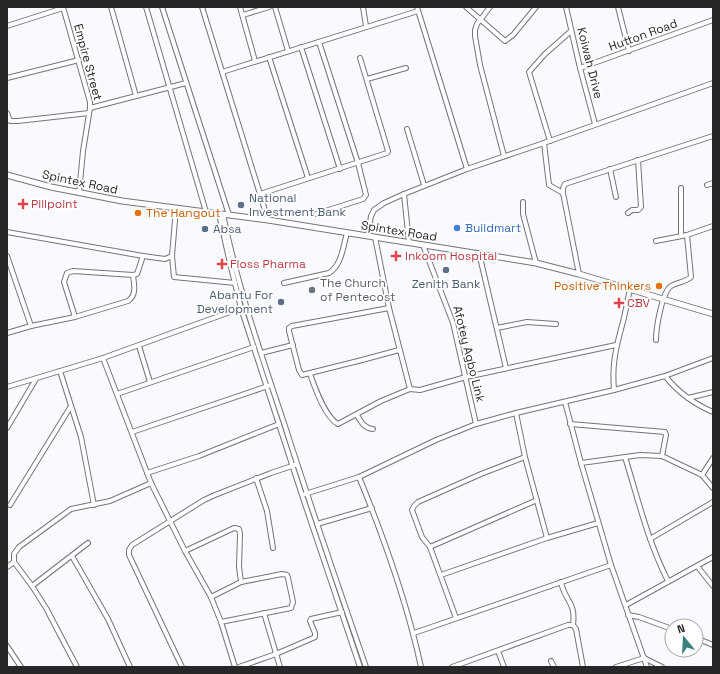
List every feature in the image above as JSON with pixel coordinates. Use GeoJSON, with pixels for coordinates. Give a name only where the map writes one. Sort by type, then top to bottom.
{"type":"FeatureCollection","features":[{"type":"Feature","properties":{"kind":"main road","name":"Spintex Road"},"geometry":{"type":"LineString","coordinates":[[7,175],[51,188],[128,202],[268,220],[536,263],[579,274],[713,314]]}},
{"type":"Feature","properties":{"kind":"street"},"geometry":{"type":"LineString","coordinates":[[111,7],[136,96]]}},
{"type":"Feature","properties":{"kind":"street"},"geometry":{"type":"LineString","coordinates":[[146,7],[206,212]]}},
{"type":"Feature","properties":{"kind":"street"},"geometry":{"type":"LineString","coordinates":[[162,7],[229,215]]}},
{"type":"Feature","properties":{"kind":"street"},"geometry":{"type":"LineString","coordinates":[[202,7],[268,220]]}},
{"type":"Feature","properties":{"kind":"street"},"geometry":{"type":"LineString","coordinates":[[240,7],[255,61]]}},
{"type":"Feature","properties":{"kind":"street"},"geometry":{"type":"LineString","coordinates":[[243,15],[269,7]]}},
{"type":"Feature","properties":{"kind":"street"},"geometry":{"type":"LineString","coordinates":[[275,7],[288,51]]}},
{"type":"Feature","properties":{"kind":"street"},"geometry":{"type":"LineString","coordinates":[[362,7],[366,26]]}},
{"type":"Feature","properties":{"kind":"street"},"geometry":{"type":"LineString","coordinates":[[466,7],[505,41],[513,35],[536,7]]}},
{"type":"Feature","properties":{"kind":"street"},"geometry":{"type":"LineString","coordinates":[[490,7],[480,19],[475,30],[480,65],[504,156]]}},
{"type":"Feature","properties":{"kind":"street","name":"Koiwah Drive"},"geometry":{"type":"LineString","coordinates":[[566,7],[595,124]]}},
{"type":"Feature","properties":{"kind":"street"},"geometry":{"type":"LineString","coordinates":[[619,7],[629,51]]}},
{"type":"Feature","properties":{"kind":"street"},"geometry":{"type":"LineString","coordinates":[[7,26],[63,8]]}},
{"type":"Feature","properties":{"kind":"street","name":"Empire Street"},"geometry":{"type":"LineString","coordinates":[[63,8],[90,102],[79,193]]}},
{"type":"Feature","properties":{"kind":"street"},"geometry":{"type":"LineString","coordinates":[[222,72],[417,9],[467,168]]}},
{"type":"Feature","properties":{"kind":"street","name":"Hutton Road"},"geometry":{"type":"LineString","coordinates":[[580,68],[713,20]]}},
{"type":"Feature","properties":{"kind":"street"},"geometry":{"type":"LineString","coordinates":[[550,141],[529,72],[545,54],[571,31]]}},
{"type":"Feature","properties":{"kind":"street"},"geometry":{"type":"LineString","coordinates":[[316,214],[365,197],[366,194],[358,163],[318,42]]}},
{"type":"Feature","properties":{"kind":"street"},"geometry":{"type":"LineString","coordinates":[[300,47],[340,169]]}},
{"type":"Feature","properties":{"kind":"street"},"geometry":{"type":"LineString","coordinates":[[269,57],[308,178]]}},
{"type":"Feature","properties":{"kind":"street"},"geometry":{"type":"LineString","coordinates":[[260,194],[387,153],[388,151],[360,58]]}},
{"type":"Feature","properties":{"kind":"street"},"geometry":{"type":"LineString","coordinates":[[7,78],[79,60]]}},
{"type":"Feature","properties":{"kind":"street"},"geometry":{"type":"LineString","coordinates":[[367,79],[406,68]]}},
{"type":"Feature","properties":{"kind":"street"},"geometry":{"type":"LineString","coordinates":[[90,108],[186,83]]}},
{"type":"Feature","properties":{"kind":"street"},"geometry":{"type":"LineString","coordinates":[[368,236],[371,216],[374,210],[384,203],[424,185],[467,168],[550,141],[713,83]]}},
{"type":"Feature","properties":{"kind":"street"},"geometry":{"type":"LineString","coordinates":[[7,113],[10,121],[18,122],[89,113]]}},
{"type":"Feature","properties":{"kind":"street"},"geometry":{"type":"LineString","coordinates":[[407,129],[424,185]]}},
{"type":"Feature","properties":{"kind":"street"},"geometry":{"type":"LineString","coordinates":[[579,274],[563,192],[563,188],[567,182],[713,136]]}},
{"type":"Feature","properties":{"kind":"street"},"geometry":{"type":"LineString","coordinates":[[544,143],[549,185],[563,192]]}},
{"type":"Feature","properties":{"kind":"street"},"geometry":{"type":"LineString","coordinates":[[628,213],[632,210],[638,210],[641,207],[638,160]]}},
{"type":"Feature","properties":{"kind":"street"},"geometry":{"type":"LineString","coordinates":[[610,168],[616,197]]}},
{"type":"Feature","properties":{"kind":"street"},"geometry":{"type":"LineString","coordinates":[[707,185],[713,183]]}},
{"type":"Feature","properties":{"kind":"street"},"geometry":{"type":"LineString","coordinates":[[681,188],[681,236]]}},
{"type":"Feature","properties":{"kind":"street"},"geometry":{"type":"LineString","coordinates":[[404,194],[409,243]]}},
{"type":"Feature","properties":{"kind":"street"},"geometry":{"type":"LineString","coordinates":[[523,202],[523,214],[536,263]]}},
{"type":"Feature","properties":{"kind":"street"},"geometry":{"type":"LineString","coordinates":[[176,208],[172,256],[174,277],[235,283]]}},
{"type":"Feature","properties":{"kind":"street"},"geometry":{"type":"LineString","coordinates":[[221,214],[235,283],[242,308],[295,465]]}},
{"type":"Feature","properties":{"kind":"street"},"geometry":{"type":"LineString","coordinates":[[221,214],[240,285],[295,465],[360,667]]}},
{"type":"Feature","properties":{"kind":"street"},"geometry":{"type":"LineString","coordinates":[[656,241],[681,236],[713,226]]}},
{"type":"Feature","properties":{"kind":"street"},"geometry":{"type":"LineString","coordinates":[[7,232],[143,256],[166,259],[172,256]]}},
{"type":"Feature","properties":{"kind":"street"},"geometry":{"type":"LineString","coordinates":[[284,283],[329,273],[333,270],[337,266],[340,259],[347,233]]}},
{"type":"Feature","properties":{"kind":"street"},"geometry":{"type":"LineString","coordinates":[[656,340],[659,316],[667,291],[670,286],[691,277],[687,234]]}},
{"type":"Feature","properties":{"kind":"street"},"geometry":{"type":"LineString","coordinates":[[375,238],[389,308],[410,389]]}},
{"type":"Feature","properties":{"kind":"street","name":"Afotey Agbo Link"},"geometry":{"type":"LineString","coordinates":[[423,245],[453,323],[476,424]]}},
{"type":"Feature","properties":{"kind":"street"},"geometry":{"type":"LineString","coordinates":[[479,253],[506,368]]}},
{"type":"Feature","properties":{"kind":"street"},"geometry":{"type":"LineString","coordinates":[[7,256],[31,326]]}},
{"type":"Feature","properties":{"kind":"street"},"geometry":{"type":"LineString","coordinates":[[74,318],[64,282],[67,273],[73,271],[133,275],[137,274],[139,271],[143,256]]}},
{"type":"Feature","properties":{"kind":"street"},"geometry":{"type":"LineString","coordinates":[[7,333],[31,326],[74,318],[128,301],[134,294],[133,275]]}},
{"type":"Feature","properties":{"kind":"street"},"geometry":{"type":"LineString","coordinates":[[614,390],[613,369],[616,345],[630,289]]}},
{"type":"Feature","properties":{"kind":"street"},"geometry":{"type":"LineString","coordinates":[[7,387],[139,346],[242,308]]}},
{"type":"Feature","properties":{"kind":"street"},"geometry":{"type":"LineString","coordinates":[[389,308],[292,326],[289,329],[301,374],[304,376],[399,350]]}},
{"type":"Feature","properties":{"kind":"street"},"geometry":{"type":"LineString","coordinates":[[497,328],[527,322],[556,324]]}},
{"type":"Feature","properties":{"kind":"street"},"geometry":{"type":"LineString","coordinates":[[261,353],[293,345]]}},
{"type":"Feature","properties":{"kind":"street"},"geometry":{"type":"LineString","coordinates":[[310,374],[321,402],[336,424],[340,424],[381,401],[410,389],[420,390],[466,377],[616,345]]}},
{"type":"Feature","properties":{"kind":"street"},"geometry":{"type":"LineString","coordinates":[[139,346],[150,382]]}},
{"type":"Feature","properties":{"kind":"street"},"geometry":{"type":"LineString","coordinates":[[117,394],[254,347]]}},
{"type":"Feature","properties":{"kind":"street"},"geometry":{"type":"LineString","coordinates":[[103,358],[151,483],[185,551],[211,596],[222,622],[235,667]]}},
{"type":"Feature","properties":{"kind":"street"},"geometry":{"type":"LineString","coordinates":[[304,494],[359,477],[436,440],[476,424],[665,376],[713,358]]}},
{"type":"Feature","properties":{"kind":"street"},"geometry":{"type":"LineString","coordinates":[[60,371],[80,437],[94,505]]}},
{"type":"Feature","properties":{"kind":"street"},"geometry":{"type":"LineString","coordinates":[[665,376],[677,390],[713,412]]}},
{"type":"Feature","properties":{"kind":"street"},"geometry":{"type":"LineString","coordinates":[[7,428],[36,379]]}},
{"type":"Feature","properties":{"kind":"street"},"geometry":{"type":"LineString","coordinates":[[132,432],[268,386]]}},
{"type":"Feature","properties":{"kind":"street"},"geometry":{"type":"LineString","coordinates":[[688,398],[713,392]]}},
{"type":"Feature","properties":{"kind":"street"},"geometry":{"type":"LineString","coordinates":[[565,402],[598,523],[628,615],[647,667]]}},
{"type":"Feature","properties":{"kind":"street"},"geometry":{"type":"LineString","coordinates":[[10,505],[71,406]]}},
{"type":"Feature","properties":{"kind":"street"},"geometry":{"type":"LineString","coordinates":[[516,413],[525,457],[547,538]]}},
{"type":"Feature","properties":{"kind":"street"},"geometry":{"type":"LineString","coordinates":[[356,415],[364,426],[373,429]]}},
{"type":"Feature","properties":{"kind":"street"},"geometry":{"type":"LineString","coordinates":[[147,473],[198,456],[280,424]]}},
{"type":"Feature","properties":{"kind":"street"},"geometry":{"type":"LineString","coordinates":[[570,424],[665,432],[666,435],[662,456]]}},
{"type":"Feature","properties":{"kind":"street"},"geometry":{"type":"LineString","coordinates":[[581,463],[640,455],[662,456],[702,476],[713,488]]}},
{"type":"Feature","properties":{"kind":"street"},"geometry":{"type":"LineString","coordinates":[[456,618],[430,547],[422,537],[412,510],[416,503],[481,474],[525,457]]}},
{"type":"Feature","properties":{"kind":"street"},"geometry":{"type":"LineString","coordinates":[[624,457],[650,539],[668,581]]}},
{"type":"Feature","properties":{"kind":"street"},"geometry":{"type":"LineString","coordinates":[[702,476],[713,458]]}},
{"type":"Feature","properties":{"kind":"street"},"geometry":{"type":"LineString","coordinates":[[182,667],[143,586],[129,555],[129,550],[132,545],[204,500],[256,478],[295,465]]}},
{"type":"Feature","properties":{"kind":"street"},"geometry":{"type":"LineString","coordinates":[[359,477],[372,508],[414,633],[421,667]]}},
{"type":"Feature","properties":{"kind":"street"},"geometry":{"type":"LineString","coordinates":[[256,478],[266,510],[273,548]]}},
{"type":"Feature","properties":{"kind":"street"},"geometry":{"type":"LineString","coordinates":[[77,667],[46,608],[14,562],[14,554],[19,547],[63,513],[78,506],[94,505],[110,501],[151,483]]}},
{"type":"Feature","properties":{"kind":"street"},"geometry":{"type":"LineString","coordinates":[[304,494],[317,524],[366,667]]}},
{"type":"Feature","properties":{"kind":"street"},"geometry":{"type":"LineString","coordinates":[[430,547],[537,500]]}},
{"type":"Feature","properties":{"kind":"street"},"geometry":{"type":"LineString","coordinates":[[650,539],[713,502]]}},
{"type":"Feature","properties":{"kind":"street"},"geometry":{"type":"LineString","coordinates":[[317,524],[372,508]]}},
{"type":"Feature","properties":{"kind":"street"},"geometry":{"type":"LineString","coordinates":[[441,575],[547,538],[598,523]]}},
{"type":"Feature","properties":{"kind":"street"},"geometry":{"type":"LineString","coordinates":[[185,551],[234,528],[239,529],[239,567],[241,582]]}},
{"type":"Feature","properties":{"kind":"street"},"geometry":{"type":"LineString","coordinates":[[32,586],[88,544]]}},
{"type":"Feature","properties":{"kind":"street"},"geometry":{"type":"LineString","coordinates":[[72,556],[108,619],[130,667]]}},
{"type":"Feature","properties":{"kind":"street"},"geometry":{"type":"LineString","coordinates":[[626,605],[713,557]]}},
{"type":"Feature","properties":{"kind":"street"},"geometry":{"type":"LineString","coordinates":[[7,567],[14,562]]}},
{"type":"Feature","properties":{"kind":"street"},"geometry":{"type":"LineString","coordinates":[[414,633],[611,565]]}},
{"type":"Feature","properties":{"kind":"street"},"geometry":{"type":"LineString","coordinates":[[697,566],[713,586]]}},
{"type":"Feature","properties":{"kind":"street"},"geometry":{"type":"LineString","coordinates":[[211,596],[241,582],[279,574],[287,575],[293,607],[222,622]]}},
{"type":"Feature","properties":{"kind":"street"},"geometry":{"type":"LineString","coordinates":[[560,582],[563,592],[572,605],[573,625],[576,629],[583,667]]}},
{"type":"Feature","properties":{"kind":"street"},"geometry":{"type":"LineString","coordinates":[[239,667],[276,654],[315,636],[316,634],[310,621],[311,619],[342,612]]}},
{"type":"Feature","properties":{"kind":"street"},"geometry":{"type":"LineString","coordinates":[[264,613],[280,667]]}},
{"type":"Feature","properties":{"kind":"street"},"geometry":{"type":"LineString","coordinates":[[628,615],[639,617],[664,626]]}},
{"type":"Feature","properties":{"kind":"street"},"geometry":{"type":"LineString","coordinates":[[452,667],[568,625],[573,625]]}},
{"type":"Feature","properties":{"kind":"street"},"geometry":{"type":"LineString","coordinates":[[7,646],[21,667]]}},
{"type":"Feature","properties":{"kind":"street"},"geometry":{"type":"LineString","coordinates":[[498,650],[504,667]]}},
{"type":"Feature","properties":{"kind":"street"},"geometry":{"type":"LineString","coordinates":[[616,667],[644,658],[662,667]]}},
{"type":"Feature","properties":{"kind":"street"},"geometry":{"type":"LineString","coordinates":[[551,661],[554,667]]}},
{"type":"Feature","properties":{"kind":"place","name":"Pillpoint"},"geometry":{"type":"Point","coordinates":[23,204]}},
{"type":"Feature","properties":{"kind":"place","name":"National Investment Bank"},"geometry":{"type":"Point","coordinates":[241,205]}},
{"type":"Feature","properties":{"kind":"place","name":"The Hangout"},"geometry":{"type":"Point","coordinates":[138,213]}},
{"type":"Feature","properties":{"kind":"place","name":"Buildmart"},"geometry":{"type":"Point","coordinates":[457,228]}},
{"type":"Feature","properties":{"kind":"place","name":"Absa"},"geometry":{"type":"Point","coordinates":[205,229]}},
{"type":"Feature","properties":{"kind":"place","name":"Inkoom Hospital"},"geometry":{"type":"Point","coordinates":[396,256]}},
{"type":"Feature","properties":{"kind":"place","name":"Floss Pharma"},"geometry":{"type":"Point","coordinates":[222,264]}},
{"type":"Feature","properties":{"kind":"place","name":"Zenith Bank"},"geometry":{"type":"Point","coordinates":[446,270]}},
{"type":"Feature","properties":{"kind":"place","name":"Positive Thinkers"},"geometry":{"type":"Point","coordinates":[659,286]}},
{"type":"Feature","properties":{"kind":"place","name":"The Church of Pentecost"},"geometry":{"type":"Point","coordinates":[312,290]}},
{"type":"Feature","properties":{"kind":"place","name":"Abantu For Development"},"geometry":{"type":"Point","coordinates":[281,302]}},
{"type":"Feature","properties":{"kind":"place","name":"CBV"},"geometry":{"type":"Point","coordinates":[619,303]}}]}
